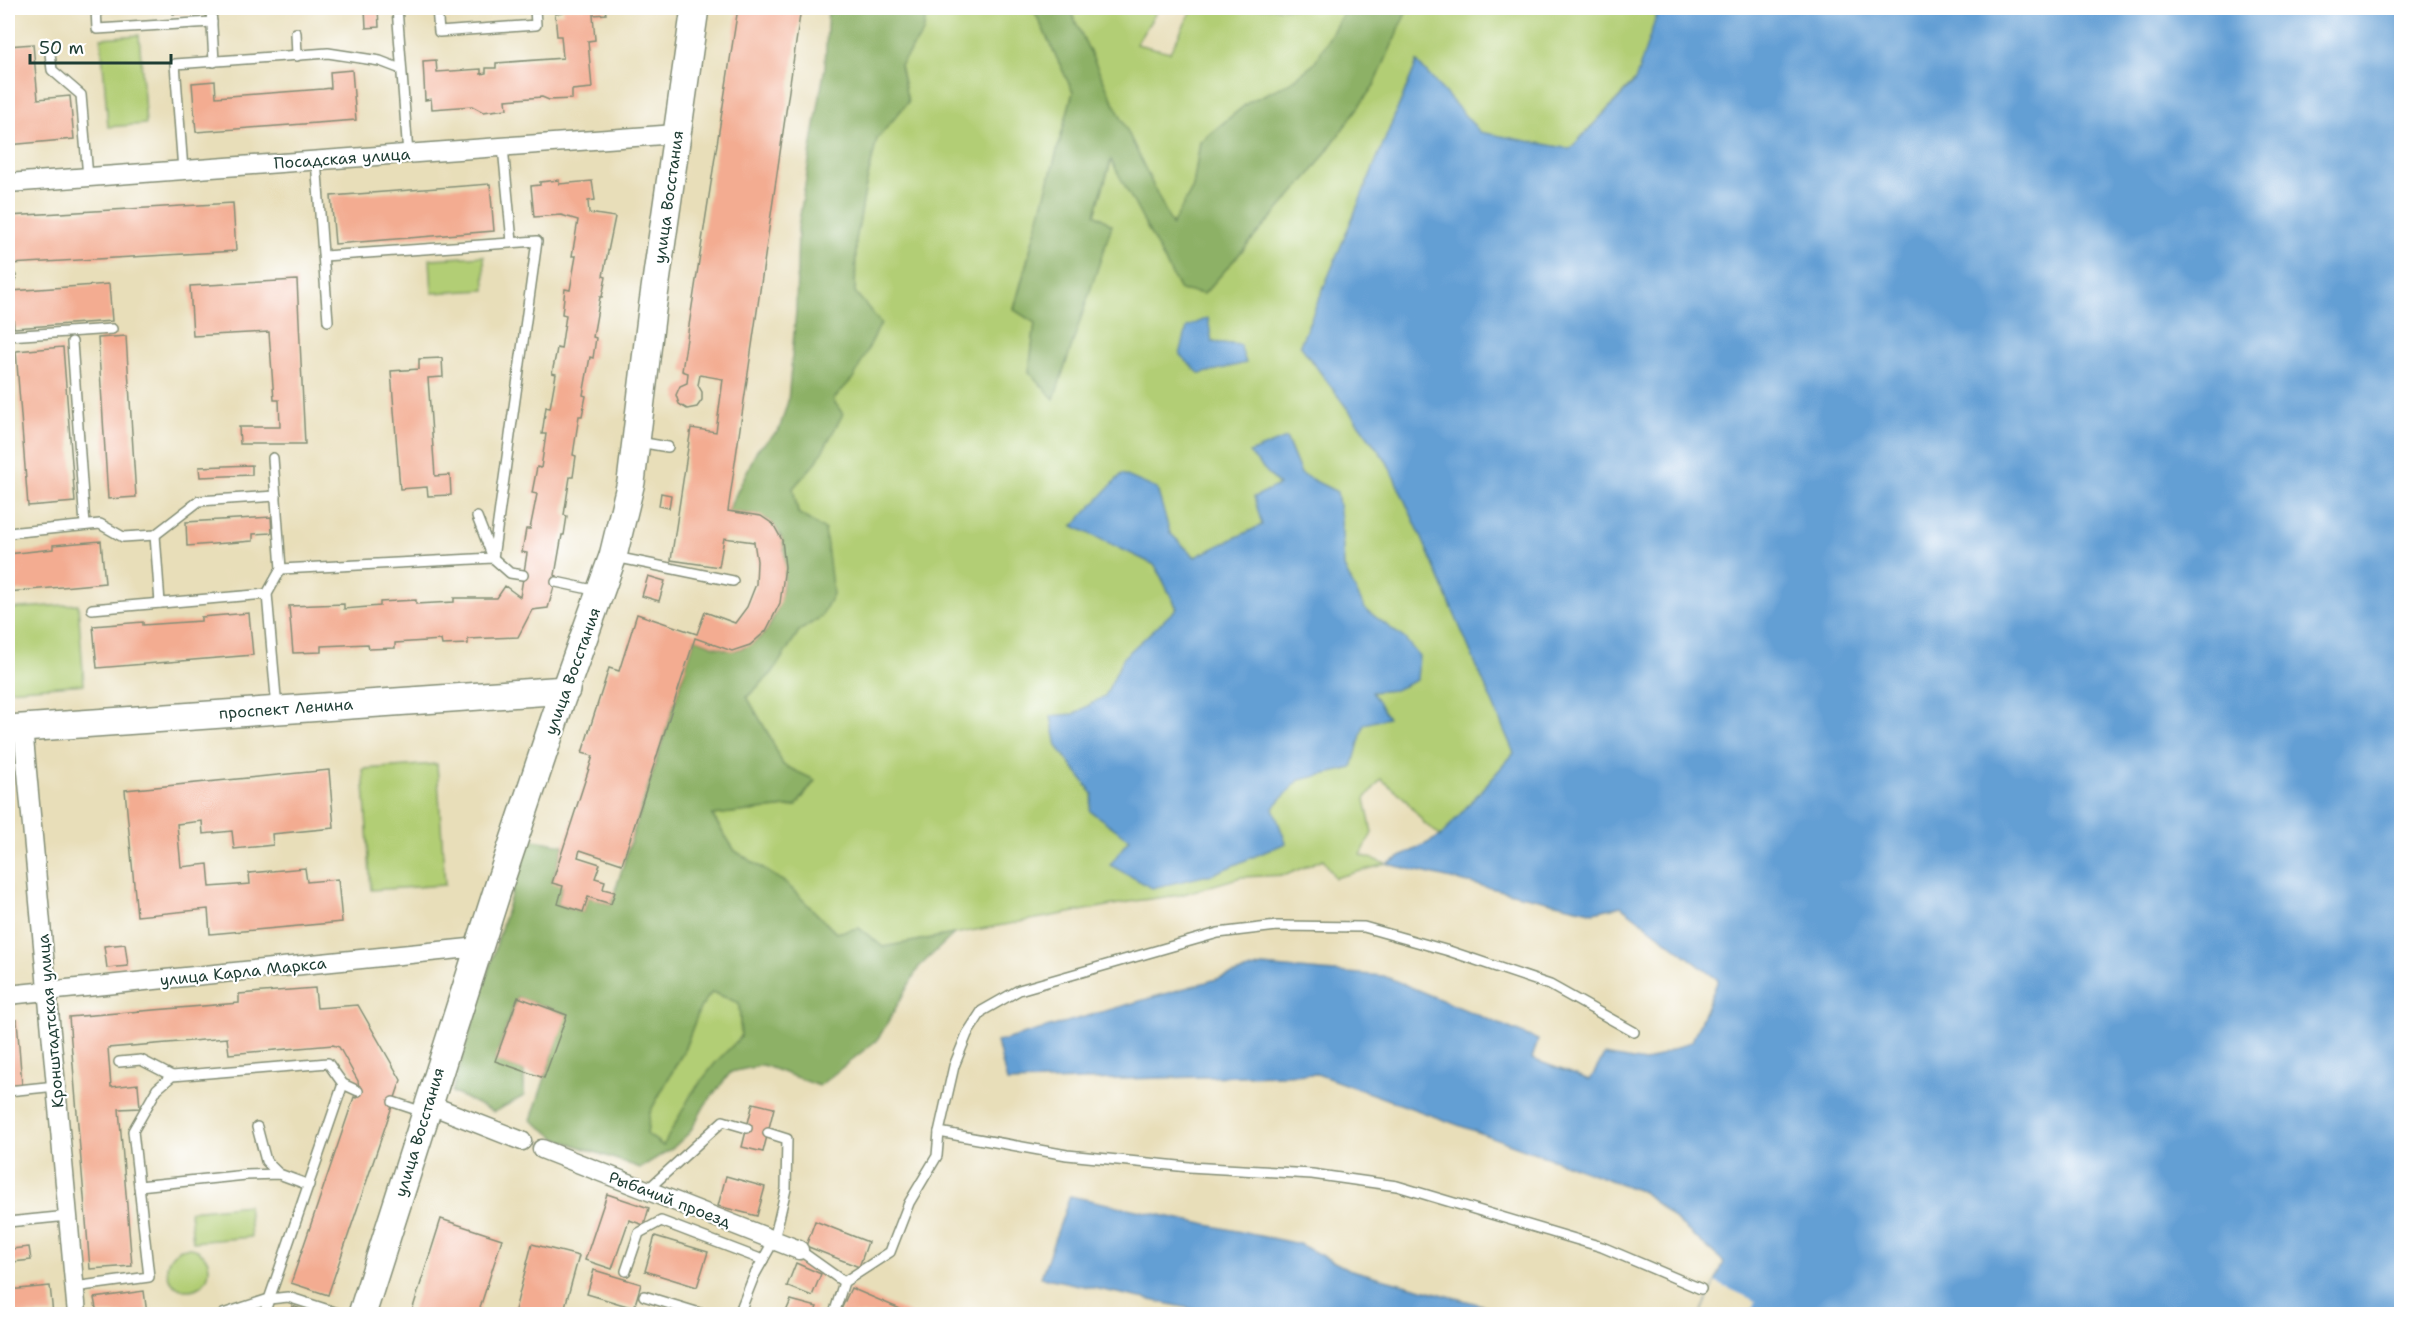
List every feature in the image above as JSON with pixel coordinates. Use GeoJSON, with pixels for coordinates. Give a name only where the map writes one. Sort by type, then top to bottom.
{"type":"FeatureCollection","features":[{"type":"Feature","properties":{"kind":"main road","name":"улица Восстания"},"geometry":{"type":"LineString","coordinates":[[362,1314],[479,947],[562,698],[613,556],[632,482],[694,8]]}},
{"type":"Feature","properties":{"kind":"main road","name":"проспект Ленина"},"geometry":{"type":"LineString","coordinates":[[16,737],[277,709],[562,698]]}},
{"type":"Feature","properties":{"kind":"main road","name":"проспект Ленина"},"geometry":{"type":"LineString","coordinates":[[16,737],[562,698]]}},
{"type":"Feature","properties":{"kind":"street","name":"Посадская улица"},"geometry":{"type":"LineString","coordinates":[[8,183],[676,134]]}},
{"type":"Feature","properties":{"kind":"street","name":"Кронштадтская улица"},"geometry":{"type":"LineString","coordinates":[[16,737],[47,992],[77,1314]]}},
{"type":"Feature","properties":{"kind":"street","name":"улица Карла Маркса"},"geometry":{"type":"LineString","coordinates":[[8,995],[479,947]]}},
{"type":"Feature","properties":{"kind":"street","name":"Рыбачий проезд"},"geometry":{"type":"LineString","coordinates":[[427,1108],[532,1145],[799,1250]]}},
{"type":"Feature","properties":{"kind":"lane"},"geometry":{"type":"LineString","coordinates":[[96,8],[97,29],[212,22]]}},
{"type":"Feature","properties":{"kind":"lane"},"geometry":{"type":"LineString","coordinates":[[211,8],[214,62]]}},
{"type":"Feature","properties":{"kind":"lane"},"geometry":{"type":"LineString","coordinates":[[397,8],[408,154]]}},
{"type":"Feature","properties":{"kind":"lane"},"geometry":{"type":"LineString","coordinates":[[437,8],[439,32],[536,25],[535,8]]}},
{"type":"Feature","properties":{"kind":"lane"},"geometry":{"type":"LineString","coordinates":[[296,33],[297,56]]}},
{"type":"Feature","properties":{"kind":"lane"},"geometry":{"type":"LineString","coordinates":[[50,53],[52,70],[81,95],[88,177]]}},
{"type":"Feature","properties":{"kind":"lane"},"geometry":{"type":"LineString","coordinates":[[183,170],[175,64],[328,53],[380,61],[401,69]]}},
{"type":"Feature","properties":{"kind":"lane"},"geometry":{"type":"LineString","coordinates":[[504,147],[512,242]]}},
{"type":"Feature","properties":{"kind":"lane"},"geometry":{"type":"LineString","coordinates":[[316,160],[328,321]]}},
{"type":"Feature","properties":{"kind":"lane"},"geometry":{"type":"LineString","coordinates":[[324,256],[537,241],[493,558]]}},
{"type":"Feature","properties":{"kind":"lane"},"geometry":{"type":"LineString","coordinates":[[8,336],[112,329]]}},
{"type":"Feature","properties":{"kind":"lane"},"geometry":{"type":"LineString","coordinates":[[72,342],[85,525]]}},
{"type":"Feature","properties":{"kind":"lane"},"geometry":{"type":"LineString","coordinates":[[636,441],[668,447]]}},
{"type":"Feature","properties":{"kind":"lane"},"geometry":{"type":"LineString","coordinates":[[273,458],[280,569],[267,594],[277,709]]}},
{"type":"Feature","properties":{"kind":"lane"},"geometry":{"type":"LineString","coordinates":[[8,533],[100,524],[123,537],[155,535],[199,501],[276,496]]}},
{"type":"Feature","properties":{"kind":"lane"},"geometry":{"type":"LineString","coordinates":[[477,517],[493,558],[510,573],[523,575]]}},
{"type":"Feature","properties":{"kind":"lane"},"geometry":{"type":"LineString","coordinates":[[155,535],[160,603]]}},
{"type":"Feature","properties":{"kind":"lane"},"geometry":{"type":"LineString","coordinates":[[613,556],[733,581]]}},
{"type":"Feature","properties":{"kind":"lane"},"geometry":{"type":"LineString","coordinates":[[280,569],[493,558]]}},
{"type":"Feature","properties":{"kind":"lane"},"geometry":{"type":"LineString","coordinates":[[556,582],[601,591]]}},
{"type":"Feature","properties":{"kind":"lane"},"geometry":{"type":"LineString","coordinates":[[92,609],[267,594]]}},
{"type":"Feature","properties":{"kind":"lane"},"geometry":{"type":"LineString","coordinates":[[834,1314],[844,1282],[890,1252],[909,1203],[937,1156],[939,1132],[954,1066],[967,1034],[982,1011],[1019,990],[1218,933],[1277,926],[1364,927],[1449,951],[1550,985],[1634,1032]]}},
{"type":"Feature","properties":{"kind":"lane"},"geometry":{"type":"LineString","coordinates":[[119,1062],[141,1060],[172,1076],[328,1063],[343,1084],[358,1090]]}},
{"type":"Feature","properties":{"kind":"lane"},"geometry":{"type":"LineString","coordinates":[[74,1287],[149,1277],[134,1131],[157,1089],[172,1076]]}},
{"type":"Feature","properties":{"kind":"lane"},"geometry":{"type":"LineString","coordinates":[[264,1314],[343,1084]]}},
{"type":"Feature","properties":{"kind":"lane"},"geometry":{"type":"LineString","coordinates":[[8,1091],[56,1086]]}},
{"type":"Feature","properties":{"kind":"lane"},"geometry":{"type":"LineString","coordinates":[[393,1102],[427,1108]]}},
{"type":"Feature","properties":{"kind":"lane"},"geometry":{"type":"LineString","coordinates":[[647,1190],[723,1121],[747,1128]]}},
{"type":"Feature","properties":{"kind":"lane"},"geometry":{"type":"LineString","coordinates":[[257,1126],[266,1161],[279,1174]]}},
{"type":"Feature","properties":{"kind":"lane"},"geometry":{"type":"LineString","coordinates":[[939,1132],[1066,1155],[1190,1167],[1312,1174],[1397,1186],[1602,1247],[1701,1289]]}},
{"type":"Feature","properties":{"kind":"lane"},"geometry":{"type":"LineString","coordinates":[[739,1314],[754,1276],[774,1240],[786,1189],[787,1139],[768,1133]]}},
{"type":"Feature","properties":{"kind":"lane"},"geometry":{"type":"LineString","coordinates":[[139,1186],[246,1175],[279,1174],[309,1185]]}},
{"type":"Feature","properties":{"kind":"lane"},"geometry":{"type":"LineString","coordinates":[[8,1222],[68,1216]]}},
{"type":"Feature","properties":{"kind":"lane"},"geometry":{"type":"LineString","coordinates":[[626,1271],[639,1233],[661,1221],[763,1260]]}},
{"type":"Feature","properties":{"kind":"lane"},"geometry":{"type":"LineString","coordinates":[[799,1250],[844,1282]]}},
{"type":"Feature","properties":{"kind":"lane"},"geometry":{"type":"LineString","coordinates":[[644,1296],[703,1314]]}},
{"type":"Feature","properties":{"kind":"lane"},"geometry":{"type":"LineString","coordinates":[[223,1314],[269,1299],[288,1297],[340,1314]]}},
{"type":"Feature","properties":{"kind":"green space"},"geometry":{"type":"Polygon","coordinates":[[[828,8],[927,8],[923,33],[900,65],[908,102],[877,139],[856,240],[855,292],[881,323],[854,377],[833,400],[843,414],[817,461],[793,488],[798,513],[825,530],[833,594],[821,617],[799,631],[772,673],[747,697],[783,765],[815,780],[796,806],[712,815],[735,851],[786,883],[836,933],[859,928],[883,947],[954,934],[919,967],[878,1039],[819,1086],[763,1065],[731,1072],[705,1105],[690,1132],[673,1148],[640,1168],[558,1139],[531,1120],[566,1014],[517,997],[495,1060],[524,1071],[524,1096],[494,1112],[452,1092],[528,839],[564,845],[552,882],[563,886],[558,904],[583,912],[588,897],[611,904],[695,638],[726,650],[744,647],[756,641],[766,631],[777,607],[782,592],[785,560],[779,533],[771,523],[761,517],[728,511],[757,450],[779,430],[788,401],[796,311],[798,227],[825,66],[828,8]],[[712,992],[700,1008],[684,1050],[650,1112],[647,1134],[663,1146],[692,1093],[716,1062],[741,1037],[739,1003],[712,992]]]}},
{"type":"Feature","properties":{"kind":"green space"},"geometry":{"type":"Polygon","coordinates":[[[927,8],[1033,8],[1073,92],[1014,309],[1035,323],[1029,372],[1095,214],[1112,159],[1180,290],[1204,294],[1311,173],[1375,84],[1408,8],[2401,8],[1634,81],[1570,149],[1480,133],[1417,62],[1300,345],[1387,462],[1514,753],[1441,836],[1425,824],[1404,798],[1381,779],[1365,799],[1372,833],[1361,855],[1387,864],[1335,878],[1323,859],[1286,875],[1241,877],[1180,895],[1135,901],[883,947],[859,928],[836,933],[786,883],[735,851],[712,815],[796,806],[815,781],[783,765],[747,697],[772,673],[799,631],[821,617],[793,488],[817,461],[832,400],[854,377],[856,240],[866,185],[877,139],[908,102],[900,65],[923,33],[927,8]],[[1212,342],[1200,374],[1246,363],[1239,345],[1212,342]],[[1287,439],[1279,485],[1262,525],[1195,557],[1170,533],[1157,489],[1073,525],[1155,565],[1177,609],[1124,657],[1105,696],[1074,714],[1051,716],[1057,746],[1093,794],[1090,811],[1130,839],[1286,843],[1273,808],[1299,780],[1352,768],[1372,691],[1395,690],[1405,639],[1365,609],[1344,567],[1337,492],[1301,474],[1287,439]]]}},
{"type":"Feature","properties":{"kind":"green space"},"geometry":{"type":"Polygon","coordinates":[[[1033,8],[1069,8],[1172,225],[1193,187],[1200,142],[1249,102],[1289,83],[1314,64],[1346,8],[1365,12],[1366,8],[1408,8],[1375,84],[1311,173],[1204,294],[1180,290],[1111,160],[1095,214],[1112,225],[1054,399],[1029,372],[1035,323],[1014,310],[1073,92],[1033,8]]]}},
{"type":"Feature","properties":{"kind":"green space"},"geometry":{"type":"Polygon","coordinates":[[[1069,8],[1159,8],[1136,44],[1170,52],[1193,8],[1346,8],[1314,64],[1289,83],[1249,102],[1200,142],[1193,187],[1172,226],[1069,8]]]}},
{"type":"Feature","properties":{"kind":"green space"},"geometry":{"type":"Polygon","coordinates":[[[139,35],[146,124],[108,127],[101,38],[139,35]]]}},
{"type":"Feature","properties":{"kind":"green space"},"geometry":{"type":"Polygon","coordinates":[[[484,256],[485,290],[432,293],[430,259],[484,256]]]}},
{"type":"Feature","properties":{"kind":"green space"},"geometry":{"type":"Polygon","coordinates":[[[78,604],[84,684],[8,690],[8,609],[78,604]]]}},
{"type":"Feature","properties":{"kind":"green space"},"geometry":{"type":"Polygon","coordinates":[[[437,764],[445,885],[371,890],[363,769],[437,764]]]}},
{"type":"Feature","properties":{"kind":"green space"},"geometry":{"type":"Polygon","coordinates":[[[712,992],[739,1003],[741,1037],[697,1088],[664,1146],[647,1134],[650,1112],[684,1051],[700,1008],[712,992]]]}},
{"type":"Feature","properties":{"kind":"green space"},"geometry":{"type":"Polygon","coordinates":[[[248,1205],[251,1237],[193,1242],[190,1211],[248,1205]]]}},
{"type":"Feature","properties":{"kind":"green space"},"geometry":{"type":"Polygon","coordinates":[[[188,1248],[203,1254],[209,1269],[203,1284],[188,1290],[173,1284],[167,1269],[173,1254],[188,1248]]]}},
{"type":"Feature","properties":{"kind":"water"},"geometry":{"type":"Polygon","coordinates":[[[1659,8],[2401,8],[2401,1314],[1701,1314],[1724,1262],[1643,1192],[1317,1074],[1007,1082],[997,1042],[1262,966],[1384,976],[1538,1040],[1532,1059],[1590,1080],[1604,1055],[1645,1062],[1692,1041],[1718,980],[1621,906],[1594,912],[1387,864],[1441,836],[1514,753],[1387,462],[1300,345],[1417,62],[1480,132],[1570,149],[1635,81],[1659,8]]]}},
{"type":"Feature","properties":{"kind":"water"},"geometry":{"type":"Polygon","coordinates":[[[1208,318],[1212,342],[1240,345],[1246,363],[1200,374],[1180,355],[1187,327],[1208,318]]]}},
{"type":"Feature","properties":{"kind":"water"},"geometry":{"type":"Polygon","coordinates":[[[1286,438],[1301,474],[1337,492],[1344,567],[1365,609],[1405,639],[1419,656],[1417,680],[1395,690],[1372,692],[1388,718],[1364,724],[1352,768],[1299,780],[1273,808],[1286,843],[1213,874],[1152,888],[1110,865],[1129,839],[1090,811],[1093,794],[1057,746],[1051,716],[1074,714],[1105,696],[1124,657],[1177,608],[1155,565],[1073,526],[1122,474],[1157,489],[1170,533],[1195,557],[1262,525],[1254,497],[1279,485],[1249,453],[1286,438]]]}},
{"type":"Feature","properties":{"kind":"water"},"geometry":{"type":"Polygon","coordinates":[[[1070,1196],[1299,1244],[1348,1269],[1515,1314],[1207,1312],[1041,1277],[1070,1196]]]}},
{"type":"Feature","properties":{"kind":"pier"},"geometry":{"type":"Polygon","coordinates":[[[1715,1282],[1756,1301],[1749,1314],[1702,1313],[1715,1282]]]}},
{"type":"Feature","properties":{"kind":"building"},"geometry":{"type":"Polygon","coordinates":[[[173,8],[192,8],[193,13],[173,14],[173,8]]]}},
{"type":"Feature","properties":{"kind":"building"},"geometry":{"type":"Polygon","coordinates":[[[378,8],[379,27],[366,28],[365,9],[378,8]]]}},
{"type":"Feature","properties":{"kind":"building"},"geometry":{"type":"Polygon","coordinates":[[[563,8],[605,8],[606,14],[593,15],[595,40],[588,41],[592,88],[572,90],[572,99],[549,100],[542,97],[506,100],[507,109],[483,112],[472,106],[432,109],[431,99],[425,100],[423,61],[436,60],[437,72],[481,69],[481,74],[486,73],[486,68],[496,68],[496,63],[563,58],[561,36],[557,36],[555,14],[563,13],[563,8]]]}},
{"type":"Feature","properties":{"kind":"building"},"geometry":{"type":"Polygon","coordinates":[[[738,8],[801,8],[728,511],[761,516],[773,524],[782,540],[785,567],[780,603],[766,631],[750,645],[732,651],[695,638],[622,864],[580,850],[578,857],[600,864],[595,878],[605,881],[603,889],[615,892],[611,904],[588,897],[583,912],[558,904],[563,886],[552,883],[593,756],[582,753],[609,668],[619,671],[637,614],[697,634],[705,612],[735,623],[747,607],[756,584],[757,561],[754,542],[724,538],[719,567],[671,560],[691,428],[716,432],[723,379],[700,375],[698,385],[702,392],[702,400],[697,407],[687,409],[679,404],[676,395],[680,386],[687,383],[688,373],[682,371],[738,8]]]}},
{"type":"Feature","properties":{"kind":"building"},"geometry":{"type":"Polygon","coordinates":[[[33,44],[38,99],[70,96],[74,139],[8,145],[8,46],[33,44]]]}},
{"type":"Feature","properties":{"kind":"building"},"geometry":{"type":"Polygon","coordinates":[[[352,70],[356,120],[196,132],[192,83],[215,81],[216,97],[323,89],[331,88],[330,72],[352,70]]]}},
{"type":"Feature","properties":{"kind":"building"},"geometry":{"type":"Polygon","coordinates":[[[559,180],[559,184],[592,181],[595,200],[588,201],[589,213],[615,217],[603,276],[606,277],[593,337],[596,338],[593,358],[590,357],[583,395],[586,396],[582,416],[579,416],[573,455],[576,456],[573,477],[570,477],[564,515],[567,516],[555,575],[557,576],[548,608],[532,610],[518,637],[468,639],[468,644],[442,645],[441,640],[395,643],[395,648],[369,649],[368,644],[321,646],[321,652],[293,653],[289,606],[344,604],[344,609],[380,606],[380,602],[416,600],[416,604],[454,602],[454,598],[497,598],[505,586],[520,597],[527,553],[522,552],[526,529],[530,529],[537,494],[532,493],[537,467],[541,468],[546,434],[542,434],[546,407],[550,408],[556,374],[552,373],[557,348],[561,349],[566,315],[562,314],[565,289],[570,290],[576,256],[572,256],[578,220],[561,215],[534,217],[531,186],[540,185],[540,182],[559,180]]]}},
{"type":"Feature","properties":{"kind":"building"},"geometry":{"type":"Polygon","coordinates":[[[490,184],[494,231],[335,244],[331,196],[490,184]]]}},
{"type":"Feature","properties":{"kind":"building"},"geometry":{"type":"Polygon","coordinates":[[[233,203],[236,251],[10,264],[8,216],[233,203]]]}},
{"type":"Feature","properties":{"kind":"building"},"geometry":{"type":"Polygon","coordinates":[[[297,280],[305,444],[240,444],[239,427],[280,427],[279,400],[274,400],[269,332],[193,336],[190,286],[297,280]]]}},
{"type":"Feature","properties":{"kind":"building"},"geometry":{"type":"Polygon","coordinates":[[[109,284],[112,321],[14,328],[11,291],[109,284]]]}},
{"type":"Feature","properties":{"kind":"building"},"geometry":{"type":"Polygon","coordinates":[[[126,336],[136,497],[108,499],[98,338],[126,336]]]}},
{"type":"Feature","properties":{"kind":"building"},"geometry":{"type":"Polygon","coordinates":[[[63,347],[75,502],[28,506],[16,351],[63,347]]]}},
{"type":"Feature","properties":{"kind":"building"},"geometry":{"type":"Polygon","coordinates":[[[442,358],[443,377],[428,378],[435,476],[450,475],[451,495],[428,496],[427,487],[400,489],[391,371],[419,369],[419,359],[442,358]]]}},
{"type":"Feature","properties":{"kind":"building"},"geometry":{"type":"Polygon","coordinates":[[[252,465],[252,475],[200,477],[199,467],[252,465]]]}},
{"type":"Feature","properties":{"kind":"building"},"geometry":{"type":"Polygon","coordinates":[[[661,493],[671,495],[669,508],[659,506],[661,493]]]}},
{"type":"Feature","properties":{"kind":"building"},"geometry":{"type":"Polygon","coordinates":[[[271,517],[272,533],[253,534],[253,541],[187,546],[186,522],[271,517]]]}},
{"type":"Feature","properties":{"kind":"building"},"geometry":{"type":"Polygon","coordinates":[[[101,541],[105,583],[8,592],[8,554],[53,549],[53,545],[101,541]]]}},
{"type":"Feature","properties":{"kind":"building"},"geometry":{"type":"Polygon","coordinates":[[[648,576],[665,581],[659,601],[642,596],[648,576]]]}},
{"type":"Feature","properties":{"kind":"building"},"geometry":{"type":"Polygon","coordinates":[[[249,613],[253,655],[97,668],[93,626],[201,621],[201,617],[249,613]]]}},
{"type":"Feature","properties":{"kind":"building"},"geometry":{"type":"Polygon","coordinates":[[[329,770],[334,828],[272,834],[273,845],[234,849],[232,831],[203,834],[202,821],[177,824],[181,867],[208,864],[210,887],[250,884],[249,873],[305,868],[307,882],[338,879],[342,922],[210,934],[208,909],[137,916],[125,790],[329,770]]]}},
{"type":"Feature","properties":{"kind":"building"},"geometry":{"type":"Polygon","coordinates":[[[125,944],[128,966],[107,968],[104,946],[125,944]]]}},
{"type":"Feature","properties":{"kind":"building"},"geometry":{"type":"Polygon","coordinates":[[[315,988],[317,1008],[358,1005],[401,1080],[328,1295],[291,1283],[359,1088],[358,1081],[339,1047],[333,1045],[229,1054],[227,1038],[108,1048],[111,1087],[138,1084],[140,1108],[119,1109],[132,1266],[90,1269],[69,1017],[239,1003],[239,994],[315,988]]]}},
{"type":"Feature","properties":{"kind":"building"},"geometry":{"type":"Polygon","coordinates":[[[518,997],[567,1015],[544,1078],[495,1061],[518,997]]]}},
{"type":"Feature","properties":{"kind":"building"},"geometry":{"type":"Polygon","coordinates":[[[8,1020],[17,1020],[22,1085],[8,1086],[8,1020]]]}},
{"type":"Feature","properties":{"kind":"building"},"geometry":{"type":"Polygon","coordinates":[[[753,1103],[774,1108],[763,1152],[742,1147],[753,1103]]]}},
{"type":"Feature","properties":{"kind":"building"},"geometry":{"type":"Polygon","coordinates":[[[726,1176],[765,1187],[757,1216],[718,1206],[726,1176]]]}},
{"type":"Feature","properties":{"kind":"building"},"geometry":{"type":"Polygon","coordinates":[[[607,1194],[649,1208],[644,1225],[629,1220],[612,1269],[585,1260],[607,1194]]]}},
{"type":"Feature","properties":{"kind":"building"},"geometry":{"type":"Polygon","coordinates":[[[441,1219],[502,1239],[478,1314],[411,1314],[441,1219]]]}},
{"type":"Feature","properties":{"kind":"building"},"geometry":{"type":"Polygon","coordinates":[[[815,1221],[868,1242],[859,1267],[806,1246],[815,1221]]]}},
{"type":"Feature","properties":{"kind":"building"},"geometry":{"type":"Polygon","coordinates":[[[655,1236],[708,1252],[697,1287],[645,1271],[655,1236]]]}},
{"type":"Feature","properties":{"kind":"building"},"geometry":{"type":"Polygon","coordinates":[[[532,1244],[579,1256],[563,1314],[514,1314],[532,1244]]]}},
{"type":"Feature","properties":{"kind":"building"},"geometry":{"type":"Polygon","coordinates":[[[29,1247],[31,1260],[13,1262],[12,1249],[29,1247]]]}},
{"type":"Feature","properties":{"kind":"building"},"geometry":{"type":"Polygon","coordinates":[[[796,1263],[821,1274],[812,1296],[787,1286],[796,1263]]]}},
{"type":"Feature","properties":{"kind":"building"},"geometry":{"type":"Polygon","coordinates":[[[594,1270],[641,1284],[634,1308],[587,1294],[594,1270]]]}},
{"type":"Feature","properties":{"kind":"building"},"geometry":{"type":"Polygon","coordinates":[[[50,1286],[53,1314],[8,1314],[8,1290],[50,1286]]]}},
{"type":"Feature","properties":{"kind":"building"},"geometry":{"type":"Polygon","coordinates":[[[851,1288],[912,1314],[839,1314],[851,1288]]]}},
{"type":"Feature","properties":{"kind":"building"},"geometry":{"type":"Polygon","coordinates":[[[144,1291],[147,1314],[97,1314],[94,1298],[144,1291]]]}},
{"type":"Feature","properties":{"kind":"building"},"geometry":{"type":"Polygon","coordinates":[[[791,1300],[817,1307],[814,1314],[785,1314],[791,1300]]]}},
{"type":"Feature","properties":{"kind":"building"},"geometry":{"type":"Polygon","coordinates":[[[292,1306],[307,1311],[306,1314],[289,1314],[292,1306]]]}}]}
